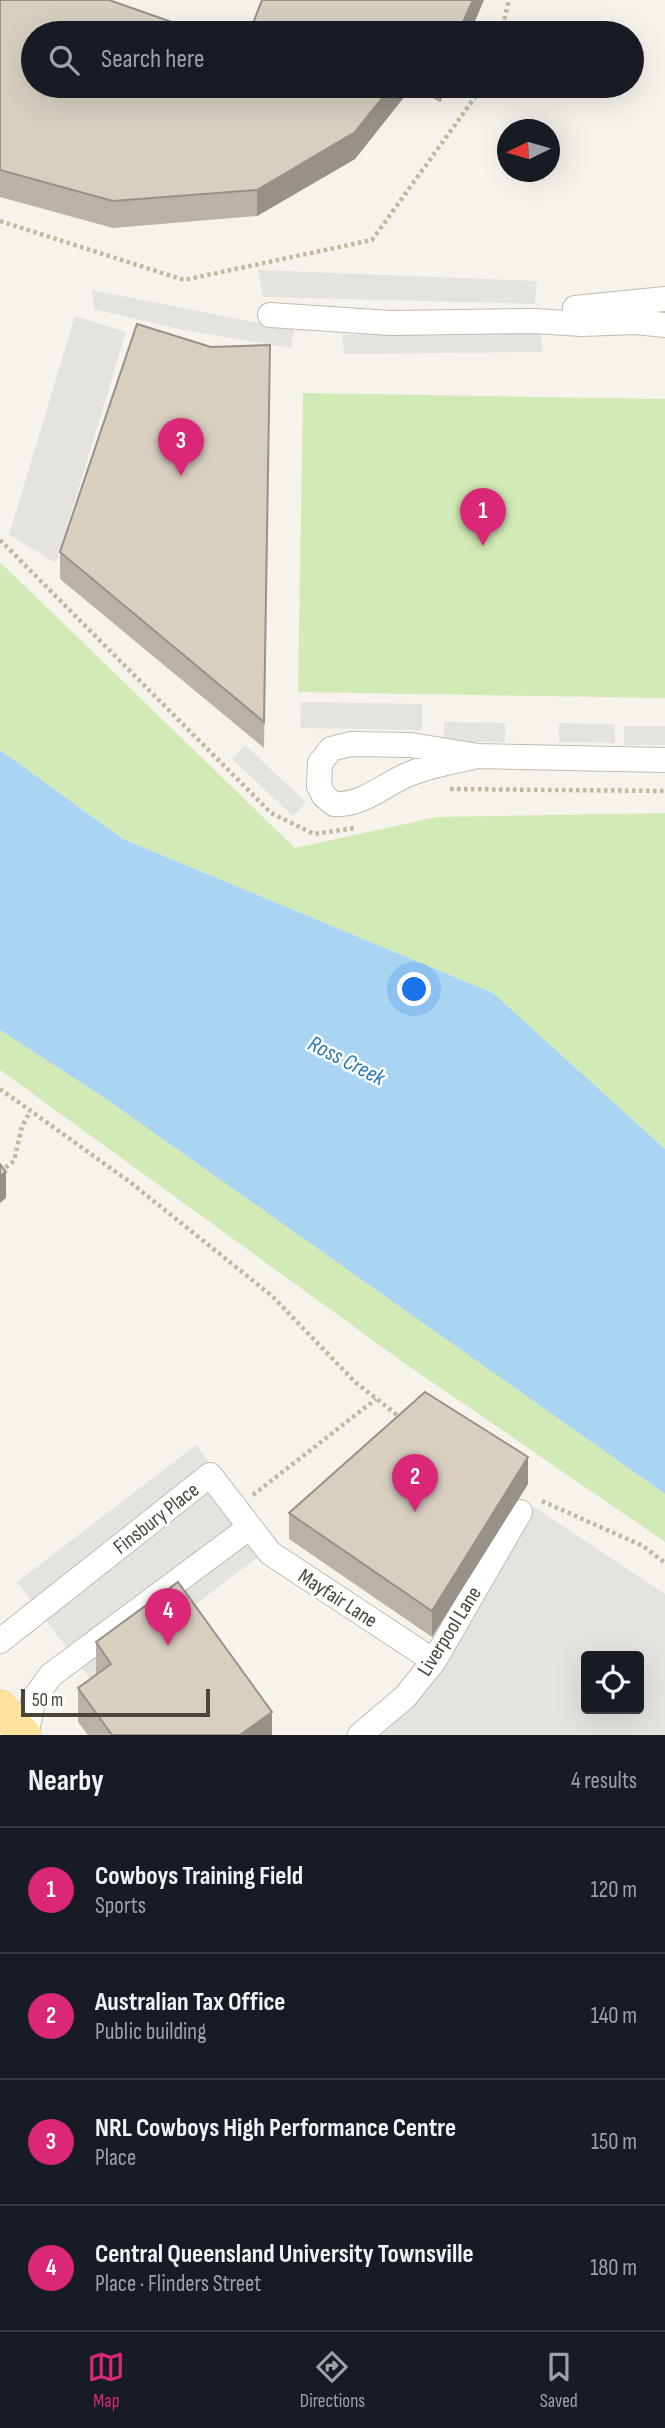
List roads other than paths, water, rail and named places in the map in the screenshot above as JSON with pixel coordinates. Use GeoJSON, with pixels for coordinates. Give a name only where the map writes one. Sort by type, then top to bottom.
{"type":"FeatureCollection","features":[{"type":"Feature","properties":{"kind":"main road"},"geometry":{"type":"LineString","coordinates":[[0,1706],[25,1735]]}},
{"type":"Feature","properties":{"kind":"lane"},"geometry":{"type":"LineString","coordinates":[[535,321],[576,308],[665,299]]}},
{"type":"Feature","properties":{"kind":"lane"},"geometry":{"type":"LineString","coordinates":[[270,315],[390,323],[535,321],[665,325]]}},
{"type":"Feature","properties":{"kind":"lane"},"geometry":{"type":"LineString","coordinates":[[478,756],[431,766],[354,803],[334,804],[324,796],[319,786],[320,763],[325,755],[331,749],[349,744],[411,745],[478,756],[665,760]]}},
{"type":"Feature","properties":{"kind":"lane","name":"Finsbury Place"},"geometry":{"type":"LineString","coordinates":[[0,1641],[210,1475],[243,1518]]}},
{"type":"Feature","properties":{"kind":"lane","name":"Liverpool Lane"},"geometry":{"type":"LineString","coordinates":[[360,1735],[405,1697],[434,1661],[530,1506]]}},
{"type":"Feature","properties":{"kind":"lane"},"geometry":{"type":"LineString","coordinates":[[25,1735],[34,1698],[51,1675],[243,1518]]}},
{"type":"Feature","properties":{"kind":"lane","name":"Mayfair Lane"},"geometry":{"type":"LineString","coordinates":[[243,1518],[270,1553],[434,1661]]}},
{"type":"Feature","properties":{"kind":"water","name":"Ross Creek"},"geometry":{"type":"Polygon","coordinates":[[[0,750],[123,839],[493,993],[665,1149],[665,1494],[106,1099],[0,1030],[0,750]]]}},
{"type":"Feature","properties":{"kind":"place","name":"NRL Cowboys High Performance Centre"},"geometry":{"type":"Point","coordinates":[181,476]}},
{"type":"Feature","properties":{"kind":"place","name":"Cowboys Training Field"},"geometry":{"type":"Point","coordinates":[483,546]}},
{"type":"Feature","properties":{"kind":"place","name":"Australian Tax Office"},"geometry":{"type":"Point","coordinates":[415,1512]}},
{"type":"Feature","properties":{"kind":"place","name":"Central Queensland University Townsville"},"geometry":{"type":"Point","coordinates":[168,1646]}}]}
